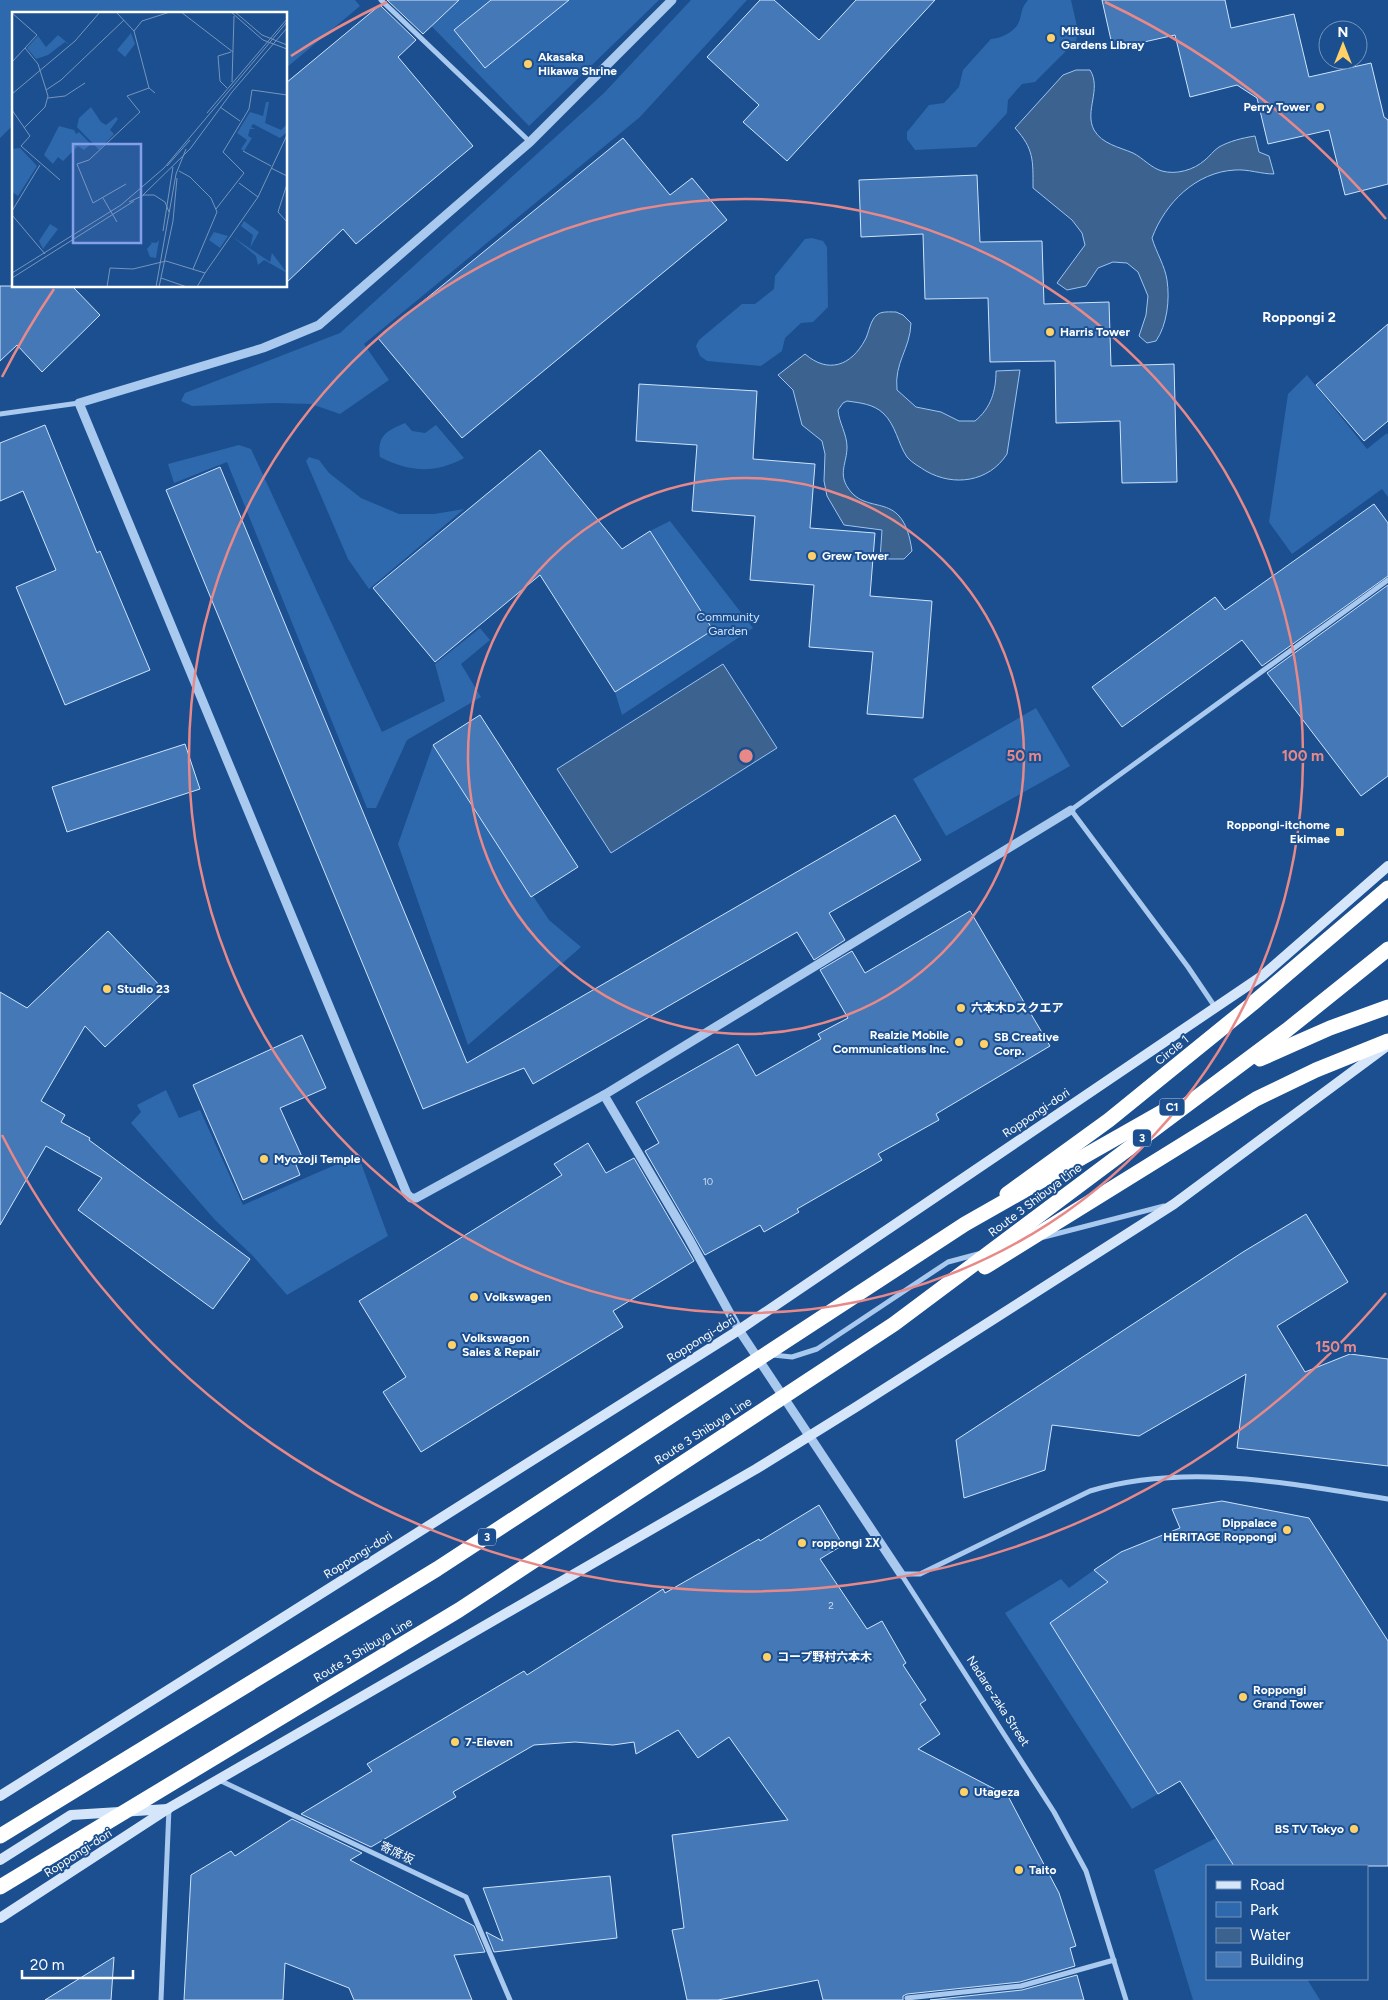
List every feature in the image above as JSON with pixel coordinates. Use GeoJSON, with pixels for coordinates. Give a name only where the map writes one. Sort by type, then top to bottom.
{"type":"FeatureCollection","features":[{"type":"Feature","properties":{"kind":"highway","name":"Circle 1"},"geometry":{"type":"LineString","coordinates":[[965,1224],[1109,1120],[1252,1004],[1388,888]]}},
{"type":"Feature","properties":{"kind":"highway","name":"Route 3 Shibuya Line"},"geometry":{"type":"LineString","coordinates":[[0,1887],[459,1610],[894,1324],[1287,1030],[1388,949]]}},
{"type":"Feature","properties":{"kind":"highway","name":"C1"},"geometry":{"type":"LineString","coordinates":[[965,1224],[1111,1140],[1276,1050],[1388,1007]]}},
{"type":"Feature","properties":{"kind":"highway","name":"3"},"geometry":{"type":"LineString","coordinates":[[894,1324],[1256,1099],[1316,1070],[1388,1040]]}},
{"type":"Feature","properties":{"kind":"highway","name":"3"},"geometry":{"type":"LineString","coordinates":[[0,1836],[438,1569],[965,1224]]}},
{"type":"Feature","properties":{"kind":"main road","name":"Roppongi-dori"},"geometry":{"type":"LineString","coordinates":[[0,1796],[739,1330],[1262,976],[1388,866]]}},
{"type":"Feature","properties":{"kind":"main road","name":"Roppongi-dori"},"geometry":{"type":"LineString","coordinates":[[0,1918],[169,1808],[808,1437],[1174,1204],[1388,1045]]}},
{"type":"Feature","properties":{"kind":"main road"},"geometry":{"type":"LineString","coordinates":[[0,1860],[71,1815],[169,1808]]}},
{"type":"Feature","properties":{"kind":"street"},"geometry":{"type":"LineString","coordinates":[[381,0],[530,142]]}},
{"type":"Feature","properties":{"kind":"street"},"geometry":{"type":"LineString","coordinates":[[0,414],[79,402],[263,348],[318,325],[530,142],[672,0]]}},
{"type":"Feature","properties":{"kind":"street"},"geometry":{"type":"LineString","coordinates":[[79,402],[407,1194],[411,1198],[416,1198],[604,1095],[1071,810],[1388,580]]}},
{"type":"Feature","properties":{"kind":"street"},"geometry":{"type":"LineString","coordinates":[[1071,810],[1188,966],[1215,1007]]}},
{"type":"Feature","properties":{"kind":"street","name":"Nadare-zaka Street"},"geometry":{"type":"LineString","coordinates":[[604,1095],[689,1239],[739,1330],[808,1437],[901,1574],[1054,1812],[1086,1872],[1126,2000]]}},
{"type":"Feature","properties":{"kind":"street"},"geometry":{"type":"LineString","coordinates":[[765,1351],[774,1355],[792,1357],[816,1349],[948,1262],[1174,1204]]}},
{"type":"Feature","properties":{"kind":"street"},"geometry":{"type":"LineString","coordinates":[[739,1330],[756,1347]]}},
{"type":"Feature","properties":{"kind":"street"},"geometry":{"type":"LineString","coordinates":[[901,1574],[920,1574],[1090,1491],[1118,1483],[1155,1477],[1255,1479],[1388,1499]]}},
{"type":"Feature","properties":{"kind":"street","name":"寄席坂"},"geometry":{"type":"LineString","coordinates":[[218,1780],[466,1897],[510,2000]]}},
{"type":"Feature","properties":{"kind":"street"},"geometry":{"type":"LineString","coordinates":[[161,2000],[169,1808]]}},
{"type":"Feature","properties":{"kind":"street"},"geometry":{"type":"LineString","coordinates":[[907,1998],[1021,1986],[1114,1960]]}},
{"type":"Feature","properties":{"kind":"green space"},"geometry":{"type":"Polygon","coordinates":[[[0,0],[355,0],[360,6],[288,66],[288,12],[12,12],[12,126],[0,138],[0,0]]]}},
{"type":"Feature","properties":{"kind":"green space","name":"Akasaka Hikawa Shrine"},"geometry":{"type":"Polygon","coordinates":[[[406,0],[659,0],[529,126],[406,0]]]}},
{"type":"Feature","properties":{"kind":"green space"},"geometry":{"type":"Polygon","coordinates":[[[691,0],[747,0],[640,117],[364,344],[389,380],[340,414],[311,404],[275,403],[192,406],[181,401],[185,393],[340,333],[604,93],[691,0]]]}},
{"type":"Feature","properties":{"kind":"green space"},"geometry":{"type":"Polygon","coordinates":[[[1028,0],[1071,0],[1078,31],[1076,41],[1035,82],[1022,84],[1008,100],[1007,113],[976,147],[915,150],[907,139],[907,132],[929,105],[944,103],[959,87],[963,70],[991,39],[1000,37],[1016,27],[1023,7],[1028,0]]]}},
{"type":"Feature","properties":{"kind":"green space"},"geometry":{"type":"Polygon","coordinates":[[[812,238],[823,241],[827,247],[828,307],[813,322],[801,323],[785,338],[782,351],[761,366],[707,361],[700,356],[696,346],[699,340],[742,304],[755,304],[774,289],[775,276],[805,239],[812,238]]]}},
{"type":"Feature","properties":{"kind":"green space"},"geometry":{"type":"Polygon","coordinates":[[[1307,375],[1367,449],[1387,433],[1388,497],[1382,489],[1292,554],[1269,522],[1288,394],[1307,375]]]}},
{"type":"Feature","properties":{"kind":"green space"},"geometry":{"type":"Polygon","coordinates":[[[405,423],[412,431],[425,433],[436,425],[464,458],[443,467],[422,469],[401,466],[380,457],[380,444],[384,435],[405,423]]]}},
{"type":"Feature","properties":{"kind":"green space"},"geometry":{"type":"Polygon","coordinates":[[[239,445],[251,449],[382,732],[445,701],[435,664],[480,628],[490,640],[461,664],[481,697],[407,740],[376,808],[367,808],[227,462],[174,483],[168,464],[239,445]]]}},
{"type":"Feature","properties":{"kind":"green space"},"geometry":{"type":"Polygon","coordinates":[[[309,457],[319,460],[329,473],[361,498],[399,514],[434,514],[464,509],[369,589],[348,559],[306,461],[309,457]]]}},
{"type":"Feature","properties":{"kind":"green space","name":"Community Garden"},"geometry":{"type":"Polygon","coordinates":[[[670,521],[753,628],[622,715],[615,692],[713,630],[650,531],[670,521]]]}},
{"type":"Feature","properties":{"kind":"green space"},"geometry":{"type":"Polygon","coordinates":[[[1036,708],[1070,766],[946,836],[913,779],[1036,708]]]}},
{"type":"Feature","properties":{"kind":"green space"},"geometry":{"type":"Polygon","coordinates":[[[433,745],[549,920],[581,947],[468,1045],[398,844],[433,745]]]}},
{"type":"Feature","properties":{"kind":"green space"},"geometry":{"type":"Polygon","coordinates":[[[166,1090],[179,1118],[200,1110],[243,1205],[358,1155],[388,1236],[287,1295],[253,1256],[215,1220],[131,1123],[141,1112],[137,1105],[166,1090]]]}},
{"type":"Feature","properties":{"kind":"green space"},"geometry":{"type":"Polygon","coordinates":[[[1094,1570],[1108,1582],[1051,1623],[1158,1794],[1132,1809],[1005,1613],[1061,1579],[1069,1588],[1094,1570]]]}},
{"type":"Feature","properties":{"kind":"green space"},"geometry":{"type":"Polygon","coordinates":[[[1216,1838],[1233,1865],[1206,1865],[1206,1980],[1308,1980],[1320,2000],[1193,2000],[1154,1870],[1216,1838]]]}},
{"type":"Feature","properties":{"kind":"water"},"geometry":{"type":"Polygon","coordinates":[[[1076,70],[1090,70],[1093,77],[1094,92],[1091,123],[1097,135],[1111,144],[1137,155],[1158,170],[1179,172],[1190,169],[1201,164],[1219,147],[1236,140],[1255,136],[1259,152],[1269,156],[1274,174],[1235,170],[1207,177],[1195,183],[1184,192],[1165,213],[1152,238],[1164,270],[1168,288],[1165,320],[1156,341],[1147,343],[1139,336],[1146,315],[1148,296],[1138,272],[1127,263],[1113,262],[1098,268],[1086,286],[1067,290],[1057,283],[1085,245],[1082,233],[1072,220],[1033,188],[1031,155],[1026,142],[1015,128],[1063,75],[1076,70]]]}},
{"type":"Feature","properties":{"kind":"water"},"geometry":{"type":"Polygon","coordinates":[[[896,312],[903,315],[911,323],[908,341],[898,372],[897,390],[916,407],[941,412],[959,421],[975,421],[989,405],[995,385],[996,371],[1020,370],[1007,454],[991,471],[970,479],[948,479],[926,471],[907,457],[891,423],[883,413],[866,404],[847,401],[843,403],[838,410],[847,442],[843,473],[845,483],[856,497],[893,511],[901,518],[907,531],[912,551],[904,559],[880,559],[882,530],[844,525],[827,496],[824,481],[825,454],[822,441],[802,425],[793,390],[778,375],[805,354],[822,364],[838,364],[846,361],[853,356],[865,340],[875,317],[881,313],[896,312]]]}},
{"type":"Feature","properties":{"kind":"water"},"geometry":{"type":"Polygon","coordinates":[[[723,664],[777,748],[611,853],[557,769],[723,664]]]}},
{"type":"Feature","properties":{"kind":"building"},"geometry":{"type":"Polygon","coordinates":[[[387,0],[459,0],[423,34],[387,0]]]}},
{"type":"Feature","properties":{"kind":"building"},"geometry":{"type":"Polygon","coordinates":[[[491,0],[569,0],[485,68],[454,30],[491,0]]]}},
{"type":"Feature","properties":{"kind":"building"},"geometry":{"type":"Polygon","coordinates":[[[760,0],[774,0],[819,40],[856,0],[935,0],[787,161],[743,122],[759,105],[707,57],[760,0]]]}},
{"type":"Feature","properties":{"kind":"building","name":"Perry Tower"},"geometry":{"type":"Polygon","coordinates":[[[1102,0],[1225,0],[1231,28],[1294,14],[1309,77],[1340,70],[1368,70],[1368,64],[1371,63],[1384,117],[1388,120],[1388,184],[1345,195],[1329,130],[1268,144],[1257,98],[1237,85],[1190,97],[1175,35],[1113,49],[1102,0]]]}},
{"type":"Feature","properties":{"kind":"building"},"geometry":{"type":"Polygon","coordinates":[[[380,5],[416,40],[398,57],[473,146],[356,244],[343,229],[288,281],[288,81],[380,5]]]}},
{"type":"Feature","properties":{"kind":"building"},"geometry":{"type":"Polygon","coordinates":[[[623,138],[670,195],[692,178],[727,220],[462,438],[378,338],[623,138]]]}},
{"type":"Feature","properties":{"kind":"building","name":"Harris Tower"},"geometry":{"type":"Polygon","coordinates":[[[977,175],[980,242],[1042,241],[1044,304],[1109,302],[1111,366],[1174,364],[1177,482],[1122,483],[1120,421],[1056,423],[1055,361],[990,362],[988,298],[925,299],[923,234],[861,237],[859,180],[977,175]]]}},
{"type":"Feature","properties":{"kind":"building"},"geometry":{"type":"Polygon","coordinates":[[[0,286],[12,286],[12,288],[74,288],[100,315],[42,372],[17,345],[0,361],[0,286]]]}},
{"type":"Feature","properties":{"kind":"building"},"geometry":{"type":"Polygon","coordinates":[[[1388,324],[1388,421],[1364,441],[1316,385],[1388,324]]]}},
{"type":"Feature","properties":{"kind":"building","name":"Grew Tower"},"geometry":{"type":"Polygon","coordinates":[[[639,384],[757,391],[753,459],[815,464],[810,528],[875,533],[870,596],[932,601],[923,718],[867,714],[873,652],[809,647],[814,585],[750,580],[755,516],[692,511],[697,445],[636,441],[639,384]]]}},
{"type":"Feature","properties":{"kind":"building"},"geometry":{"type":"Polygon","coordinates":[[[45,425],[97,553],[100,551],[150,670],[65,705],[16,587],[56,570],[23,491],[0,501],[0,443],[45,425]]]}},
{"type":"Feature","properties":{"kind":"building"},"geometry":{"type":"Polygon","coordinates":[[[540,450],[622,549],[650,531],[713,630],[615,692],[540,575],[435,662],[373,588],[540,450]]]}},
{"type":"Feature","properties":{"kind":"building"},"geometry":{"type":"Polygon","coordinates":[[[220,467],[467,1063],[895,815],[921,860],[829,913],[845,940],[814,960],[797,932],[533,1084],[524,1068],[423,1109],[166,490],[220,467]]]}},
{"type":"Feature","properties":{"kind":"building"},"geometry":{"type":"Polygon","coordinates":[[[1374,504],[1388,523],[1388,576],[1262,666],[1242,640],[1122,727],[1092,687],[1215,597],[1225,610],[1374,504]]]}},
{"type":"Feature","properties":{"kind":"building"},"geometry":{"type":"Polygon","coordinates":[[[1388,585],[1388,776],[1361,796],[1267,673],[1388,585]]]}},
{"type":"Feature","properties":{"kind":"building"},"geometry":{"type":"Polygon","coordinates":[[[480,715],[578,867],[531,897],[433,745],[480,715]]]}},
{"type":"Feature","properties":{"kind":"building"},"geometry":{"type":"Polygon","coordinates":[[[185,744],[200,789],[67,832],[52,787],[185,744]]]}},
{"type":"Feature","properties":{"kind":"building"},"geometry":{"type":"Polygon","coordinates":[[[970,911],[1050,1046],[936,1114],[939,1120],[878,1154],[882,1160],[797,1209],[799,1212],[764,1232],[760,1225],[705,1255],[645,1151],[659,1143],[636,1102],[738,1044],[756,1076],[821,1039],[818,1034],[848,1018],[820,970],[852,951],[865,973],[970,911]]]}},
{"type":"Feature","properties":{"kind":"building"},"geometry":{"type":"Polygon","coordinates":[[[108,931],[165,991],[105,1047],[85,1026],[41,1101],[65,1115],[61,1122],[90,1138],[89,1140],[250,1259],[213,1309],[78,1210],[102,1178],[46,1146],[0,1225],[0,992],[27,1008],[108,931]]]}},
{"type":"Feature","properties":{"kind":"building"},"geometry":{"type":"Polygon","coordinates":[[[302,1035],[326,1088],[280,1108],[303,1159],[295,1162],[300,1175],[243,1200],[193,1085],[302,1035]]]}},
{"type":"Feature","properties":{"kind":"building"},"geometry":{"type":"Polygon","coordinates":[[[588,1143],[606,1173],[634,1158],[694,1261],[613,1311],[623,1327],[421,1452],[383,1392],[406,1377],[359,1301],[562,1175],[554,1164],[588,1143]]]}},
{"type":"Feature","properties":{"kind":"building"},"geometry":{"type":"Polygon","coordinates":[[[1306,1214],[1348,1282],[1277,1326],[1305,1372],[1350,1354],[1388,1359],[1388,1466],[1237,1448],[1246,1374],[1139,1436],[1052,1425],[1045,1470],[964,1498],[956,1440],[1243,1252],[1306,1214]]]}},
{"type":"Feature","properties":{"kind":"building","name":"Roppongi Grand Tower"},"geometry":{"type":"Polygon","coordinates":[[[1222,1501],[1309,1518],[1388,1641],[1388,1866],[1233,1865],[1180,1781],[1158,1794],[1050,1623],[1108,1582],[1094,1570],[1121,1552],[1180,1528],[1172,1509],[1222,1501]]]}},
{"type":"Feature","properties":{"kind":"building"},"geometry":{"type":"Polygon","coordinates":[[[819,1505],[843,1545],[820,1559],[867,1629],[882,1621],[906,1663],[903,1665],[926,1700],[920,1704],[940,1734],[918,1749],[1008,1796],[1059,1893],[1076,1946],[1070,1948],[1075,1966],[1020,1982],[907,1994],[903,1996],[903,2000],[823,2000],[818,1980],[718,2000],[687,2000],[672,1930],[684,1928],[672,1835],[788,1820],[729,1737],[698,1758],[678,1730],[636,1754],[634,1742],[613,1745],[575,1742],[534,1745],[453,1792],[456,1797],[371,1847],[301,1814],[372,1771],[367,1764],[524,1671],[527,1675],[663,1589],[665,1593],[759,1539],[760,1541],[819,1505]]]}},
{"type":"Feature","properties":{"kind":"building"},"geometry":{"type":"Polygon","coordinates":[[[292,1819],[362,1853],[350,1860],[474,1926],[485,1952],[454,1955],[472,2000],[354,2000],[349,1988],[285,1963],[283,2000],[184,2000],[191,1875],[231,1851],[235,1856],[292,1819]]]}},
{"type":"Feature","properties":{"kind":"building"},"geometry":{"type":"Polygon","coordinates":[[[610,1876],[617,1938],[494,1952],[486,1932],[503,1941],[483,1888],[610,1876]]]}},
{"type":"Feature","properties":{"kind":"building"},"geometry":{"type":"Polygon","coordinates":[[[114,1957],[111,2000],[45,2000],[114,1957]]]}},
{"type":"Feature","properties":{"kind":"building"},"geometry":{"type":"Polygon","coordinates":[[[1077,1975],[1084,2000],[930,2000],[1022,1990],[1077,1975]]]}},
{"type":"Feature","properties":{"kind":"place","name":"Mitsui Gardens Libray"},"geometry":{"type":"Point","coordinates":[1051,38]}},
{"type":"Feature","properties":{"kind":"place","name":"Akasaka Hikawa Shrine"},"geometry":{"type":"Point","coordinates":[528,64]}},
{"type":"Feature","properties":{"kind":"place","name":"Perry Tower"},"geometry":{"type":"Point","coordinates":[1320,107]}},
{"type":"Feature","properties":{"kind":"place","name":"Harris Tower"},"geometry":{"type":"Point","coordinates":[1050,332]}},
{"type":"Feature","properties":{"kind":"place","name":"Grew Tower"},"geometry":{"type":"Point","coordinates":[812,556]}},
{"type":"Feature","properties":{"kind":"place","name":"Roppongi-itchome Ekimae"},"geometry":{"type":"Point","coordinates":[1340,832]}},
{"type":"Feature","properties":{"kind":"place","name":"Studio 23"},"geometry":{"type":"Point","coordinates":[107,989]}},
{"type":"Feature","properties":{"kind":"place","name":"六本木Dスクエア"},"geometry":{"type":"Point","coordinates":[961,1008]}},
{"type":"Feature","properties":{"kind":"place","name":"Realzie Mobile Communications Inc."},"geometry":{"type":"Point","coordinates":[959,1042]}},
{"type":"Feature","properties":{"kind":"place","name":"SB Creative Corp."},"geometry":{"type":"Point","coordinates":[984,1044]}},
{"type":"Feature","properties":{"kind":"place","name":"Myozoji Temple"},"geometry":{"type":"Point","coordinates":[264,1159]}},
{"type":"Feature","properties":{"kind":"place","name":"Volkswagen"},"geometry":{"type":"Point","coordinates":[474,1297]}},
{"type":"Feature","properties":{"kind":"place","name":"Volkswagon Sales & Repair"},"geometry":{"type":"Point","coordinates":[452,1345]}},
{"type":"Feature","properties":{"kind":"place","name":"Dippalace HERITAGE Roppongi"},"geometry":{"type":"Point","coordinates":[1287,1530]}},
{"type":"Feature","properties":{"kind":"place","name":"roppongi ΣΧ"},"geometry":{"type":"Point","coordinates":[802,1543]}},
{"type":"Feature","properties":{"kind":"place","name":"コープ野村六本木"},"geometry":{"type":"Point","coordinates":[767,1657]}},
{"type":"Feature","properties":{"kind":"place","name":"Roppongi Grand Tower"},"geometry":{"type":"Point","coordinates":[1243,1697]}},
{"type":"Feature","properties":{"kind":"place","name":"7-Eleven"},"geometry":{"type":"Point","coordinates":[455,1742]}},
{"type":"Feature","properties":{"kind":"place","name":"Utageza"},"geometry":{"type":"Point","coordinates":[964,1792]}},
{"type":"Feature","properties":{"kind":"place","name":"BS TV Tokyo"},"geometry":{"type":"Point","coordinates":[1354,1829]}},
{"type":"Feature","properties":{"kind":"place","name":"Taito"},"geometry":{"type":"Point","coordinates":[1019,1870]}},
{"type":"Feature","properties":{"kind":"district","name":"Roppongi 2"},"geometry":{"type":"Point","coordinates":[1299,317]}}]}
